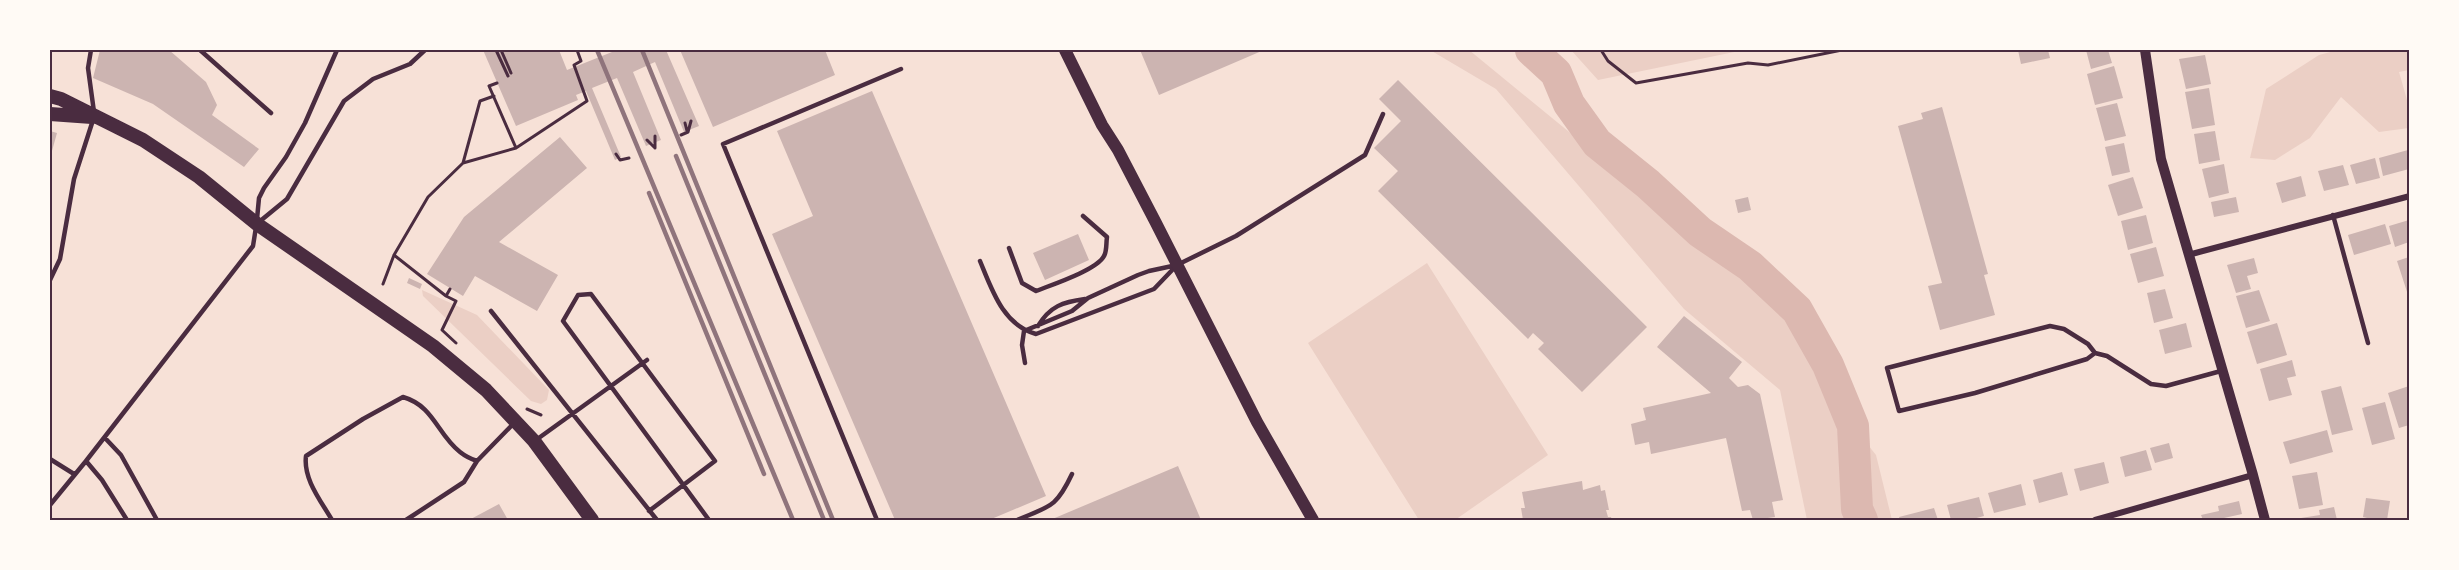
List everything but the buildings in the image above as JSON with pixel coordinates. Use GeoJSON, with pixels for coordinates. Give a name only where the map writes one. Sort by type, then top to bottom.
{"type":"FeatureCollection","features":[{"type":"Feature","properties":{"kind":"highway"},"geometry":{"type":"LineString","coordinates":[[50,96],[61,99],[143,140],[199,177],[257,224],[433,346],[486,390],[516,421],[534,441],[592,520]]}},
{"type":"Feature","properties":{"kind":"highway"},"geometry":{"type":"LineString","coordinates":[[50,114],[94,117]]}},
{"type":"Feature","properties":{"kind":"main road"},"geometry":{"type":"LineString","coordinates":[[1065,50],[1257,422],[1313,520]]}},
{"type":"Feature","properties":{"kind":"street"},"geometry":{"type":"LineString","coordinates":[[2145,50],[2161,159],[2265,520]]}},
{"type":"Feature","properties":{"kind":"street"},"geometry":{"type":"LineString","coordinates":[[2188,255],[2409,196]]}},
{"type":"Feature","properties":{"kind":"street"},"geometry":{"type":"LineString","coordinates":[[2095,520],[2253,475]]}},
{"type":"Feature","properties":{"kind":"lane"},"geometry":{"type":"LineString","coordinates":[[50,279],[60,259],[74,179],[94,117],[88,68],[91,50]]}},
{"type":"Feature","properties":{"kind":"lane"},"geometry":{"type":"LineString","coordinates":[[200,50],[271,113]]}},
{"type":"Feature","properties":{"kind":"lane"},"geometry":{"type":"LineString","coordinates":[[50,505],[105,438],[253,246],[260,198],[264,188],[286,157],[305,123],[337,50]]}},
{"type":"Feature","properties":{"kind":"lane"},"geometry":{"type":"LineString","coordinates":[[257,224],[287,199],[344,101],[373,79],[410,64],[425,50]]}},
{"type":"Feature","properties":{"kind":"lane"},"geometry":{"type":"LineString","coordinates":[[877,520],[723,144],[901,69]]}},
{"type":"Feature","properties":{"kind":"lane"},"geometry":{"type":"LineString","coordinates":[[1037,326],[1047,312],[1069,302],[1088,298],[1149,271],[1177,266],[1236,236],[1365,155],[1383,114]]}},
{"type":"Feature","properties":{"kind":"lane"},"geometry":{"type":"LineString","coordinates":[[2333,215],[2368,343]]}},
{"type":"Feature","properties":{"kind":"lane"},"geometry":{"type":"LineString","coordinates":[[1009,249],[1022,282],[1036,291],[1058,283],[1099,263],[1106,255],[1107,237],[1083,216]]}},
{"type":"Feature","properties":{"kind":"lane"},"geometry":{"type":"LineString","coordinates":[[980,261],[1002,309],[1013,323],[1024,331],[1036,334],[1154,289],[1177,266]]}},
{"type":"Feature","properties":{"kind":"lane"},"geometry":{"type":"LineString","coordinates":[[650,511],[683,485],[715,461],[645,362],[591,294],[578,295],[563,321],[610,386],[683,485],[709,520]]}},
{"type":"Feature","properties":{"kind":"lane"},"geometry":{"type":"LineString","coordinates":[[1024,331],[1072,311],[1088,298]]}},
{"type":"Feature","properties":{"kind":"lane"},"geometry":{"type":"LineString","coordinates":[[491,311],[657,520]]}},
{"type":"Feature","properties":{"kind":"lane"},"geometry":{"type":"LineString","coordinates":[[2095,353],[2087,359],[1975,393],[1899,411],[1887,368],[2050,326],[2064,328],[2088,344],[2095,353],[2107,356],[2142,379],[2158,385],[2187,381],[2222,370]]}},
{"type":"Feature","properties":{"kind":"lane"},"geometry":{"type":"LineString","coordinates":[[1024,331],[1022,345],[1025,363]]}},
{"type":"Feature","properties":{"kind":"lane"},"geometry":{"type":"LineString","coordinates":[[534,441],[645,362]]}},
{"type":"Feature","properties":{"kind":"lane"},"geometry":{"type":"LineString","coordinates":[[332,520],[313,488],[305,467],[306,456],[363,419],[403,397],[416,401],[425,408],[459,451],[477,461]]}},
{"type":"Feature","properties":{"kind":"lane"},"geometry":{"type":"LineString","coordinates":[[406,520],[464,482],[477,461],[516,421]]}},
{"type":"Feature","properties":{"kind":"lane"},"geometry":{"type":"LineString","coordinates":[[105,438],[121,455],[157,520]]}},
{"type":"Feature","properties":{"kind":"lane"},"geometry":{"type":"LineString","coordinates":[[50,459],[74,474]]}},
{"type":"Feature","properties":{"kind":"lane"},"geometry":{"type":"LineString","coordinates":[[86,461],[102,480],[127,520]]}},
{"type":"Feature","properties":{"kind":"lane"},"geometry":{"type":"LineString","coordinates":[[1017,520],[1052,505],[1062,496],[1072,474]]}},
{"type":"Feature","properties":{"kind":"path"},"geometry":{"type":"LineString","coordinates":[[496,50],[510,75],[501,50]]}},
{"type":"Feature","properties":{"kind":"path"},"geometry":{"type":"LineString","coordinates":[[383,284],[393,255],[428,197],[464,163],[516,148],[587,101],[574,65],[581,61],[577,50]]}},
{"type":"Feature","properties":{"kind":"path"},"geometry":{"type":"LineString","coordinates":[[1601,50],[1608,61],[1636,83],[1748,63],[1768,65],[1842,50]]}},
{"type":"Feature","properties":{"kind":"path"},"geometry":{"type":"LineString","coordinates":[[497,83],[489,86],[516,148]]}},
{"type":"Feature","properties":{"kind":"path"},"geometry":{"type":"LineString","coordinates":[[464,163],[480,101],[494,96]]}},
{"type":"Feature","properties":{"kind":"path"},"geometry":{"type":"LineString","coordinates":[[688,132],[691,121]]}},
{"type":"Feature","properties":{"kind":"path"},"geometry":{"type":"LineString","coordinates":[[685,123],[688,132]]}},
{"type":"Feature","properties":{"kind":"path"},"geometry":{"type":"LineString","coordinates":[[681,135],[688,132]]}},
{"type":"Feature","properties":{"kind":"path"},"geometry":{"type":"LineString","coordinates":[[647,140],[655,148],[655,136]]}},
{"type":"Feature","properties":{"kind":"path"},"geometry":{"type":"LineString","coordinates":[[616,154],[620,159],[629,158]]}},
{"type":"Feature","properties":{"kind":"path"},"geometry":{"type":"LineString","coordinates":[[393,255],[446,296],[456,301],[442,330],[458,345]]}},
{"type":"Feature","properties":{"kind":"path"},"geometry":{"type":"LineString","coordinates":[[446,296],[450,289]]}},
{"type":"Feature","properties":{"kind":"path"},"geometry":{"type":"LineString","coordinates":[[524,407],[541,416]]}},
{"type":"Feature","properties":{"kind":"shaded area"},"geometry":{"type":"Polygon","coordinates":[[[1430,50],[1469,50],[1779,304],[1857,401],[1868,445],[1876,455],[1892,520],[1807,520],[1780,390],[1684,309],[1496,89],[1430,50]]]}},
{"type":"Feature","properties":{"kind":"shaded area"},"geometry":{"type":"Polygon","coordinates":[[[1571,50],[1744,50],[1598,80],[1571,50]]]}},
{"type":"Feature","properties":{"kind":"shaded area"},"geometry":{"type":"Polygon","coordinates":[[[2338,50],[2409,50],[2409,70],[2399,72],[2409,107],[2409,128],[2379,132],[2341,97],[2310,138],[2275,160],[2250,158],[2266,89],[2319,55],[2338,50]]]}},
{"type":"Feature","properties":{"kind":"shaded area"},"geometry":{"type":"Polygon","coordinates":[[[1427,263],[1548,455],[1455,520],[1419,520],[1308,343],[1427,263]]]}},
{"type":"Feature","properties":{"kind":"shaded area"},"geometry":{"type":"Polygon","coordinates":[[[422,290],[477,315],[549,390],[547,400],[541,404],[531,401],[423,296],[422,290]]]}},
{"type":"Feature","properties":{"kind":"waterway"},"geometry":{"type":"LineString","coordinates":[[1531,50],[1556,73],[1569,104],[1597,143],[1648,184],[1700,232],[1750,266],[1797,310],[1828,365],[1853,426],[1857,509],[1862,520]]}},
{"type":"Feature","properties":{"kind":"railway"},"geometry":{"type":"LineString","coordinates":[[597,50],[793,520]]}},
{"type":"Feature","properties":{"kind":"railway"},"geometry":{"type":"LineString","coordinates":[[642,50],[833,520]]}},
{"type":"Feature","properties":{"kind":"railway"},"geometry":{"type":"LineString","coordinates":[[676,156],[824,520]]}},
{"type":"Feature","properties":{"kind":"railway"},"geometry":{"type":"LineString","coordinates":[[649,193],[764,474]]}}]}
